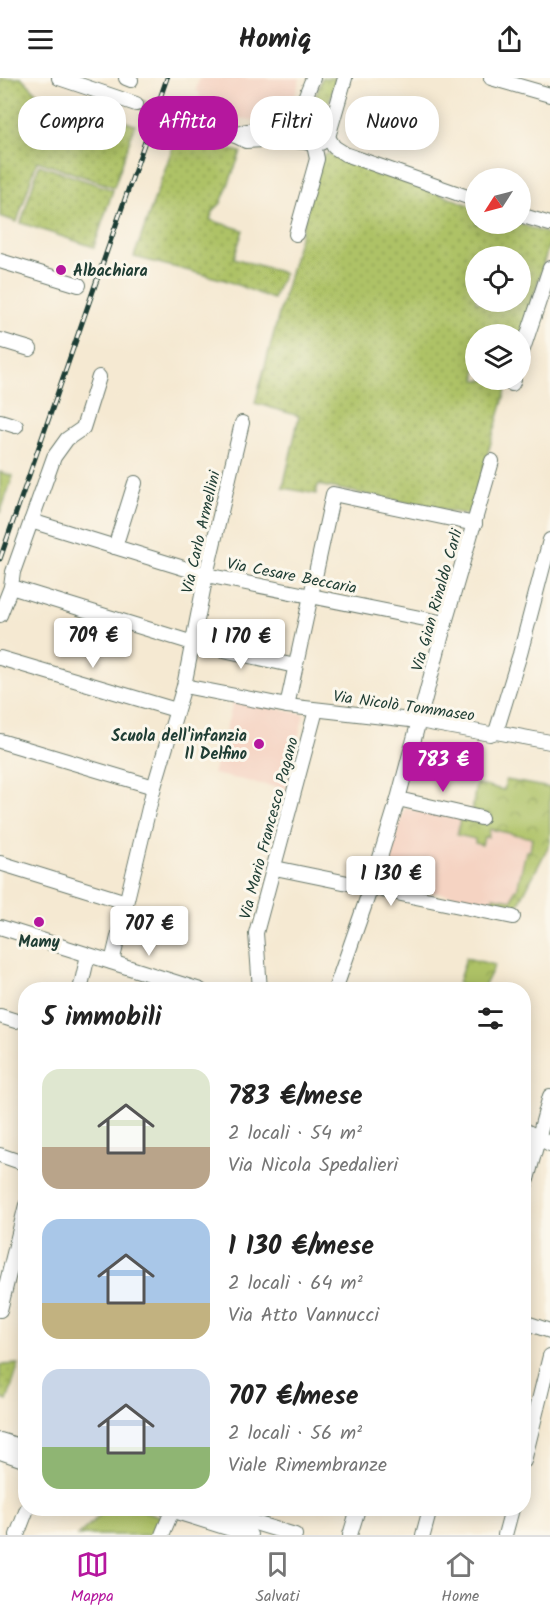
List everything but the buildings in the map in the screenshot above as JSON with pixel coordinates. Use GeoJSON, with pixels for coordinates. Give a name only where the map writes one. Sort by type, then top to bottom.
{"type":"FeatureCollection","features":[{"type":"Feature","properties":{"kind":"street"},"geometry":{"type":"LineString","coordinates":[[59,78],[136,104]]}},
{"type":"Feature","properties":{"kind":"street"},"geometry":{"type":"LineString","coordinates":[[306,96],[313,78]]}},
{"type":"Feature","properties":{"kind":"street"},"geometry":{"type":"LineString","coordinates":[[333,120],[345,78]]}},
{"type":"Feature","properties":{"kind":"street"},"geometry":{"type":"LineString","coordinates":[[499,79],[550,95]]}},
{"type":"Feature","properties":{"kind":"street"},"geometry":{"type":"LineString","coordinates":[[333,145],[345,154],[465,196]]}},
{"type":"Feature","properties":{"kind":"street"},"geometry":{"type":"LineString","coordinates":[[296,234],[317,159],[313,150]]}},
{"type":"Feature","properties":{"kind":"street"},"geometry":{"type":"LineString","coordinates":[[531,218],[550,224]]}},
{"type":"Feature","properties":{"kind":"street"},"geometry":{"type":"LineString","coordinates":[[0,261],[79,285]]}},
{"type":"Feature","properties":{"kind":"street"},"geometry":{"type":"LineString","coordinates":[[531,325],[550,268]]}},
{"type":"Feature","properties":{"kind":"street"},"geometry":{"type":"LineString","coordinates":[[0,340],[30,349]]}},
{"type":"Feature","properties":{"kind":"street"},"geometry":{"type":"LineString","coordinates":[[0,615],[54,457],[67,439],[83,428],[99,377]]}},
{"type":"Feature","properties":{"kind":"street"},"geometry":{"type":"LineString","coordinates":[[0,421],[16,426]]}},
{"type":"Feature","properties":{"kind":"street","name":"Via Carlo Armellini"},"geometry":{"type":"LineString","coordinates":[[112,962],[153,787],[184,686],[206,575],[242,423]]}},
{"type":"Feature","properties":{"kind":"street","name":"Via Gian Rinaldo Carli"},"geometry":{"type":"LineString","coordinates":[[338,982],[398,799],[445,623],[492,461]]}},
{"type":"Feature","properties":{"kind":"street"},"geometry":{"type":"LineString","coordinates":[[115,547],[135,483]]}},
{"type":"Feature","properties":{"kind":"street","name":"Via Gian Rinaldo Carli"},"geometry":{"type":"LineString","coordinates":[[311,596],[333,494],[475,524]]}},
{"type":"Feature","properties":{"kind":"street","name":"Via Cesare Beccaria"},"geometry":{"type":"LineString","coordinates":[[31,521],[206,575],[445,623]]}},
{"type":"Feature","properties":{"kind":"street","name":"Via Nicolò Tommaseo"},"geometry":{"type":"LineString","coordinates":[[184,686],[287,706],[419,721],[490,734],[496,732],[545,579],[550,540]]}},
{"type":"Feature","properties":{"kind":"street"},"geometry":{"type":"LineString","coordinates":[[11,587],[193,644],[295,666]]}},
{"type":"Feature","properties":{"kind":"street"},"geometry":{"type":"LineString","coordinates":[[287,706],[311,596]]}},
{"type":"Feature","properties":{"kind":"street"},"geometry":{"type":"LineString","coordinates":[[0,658],[176,710]]}},
{"type":"Feature","properties":{"kind":"street","name":"Via Mario Francesco Pagano"},"geometry":{"type":"LineString","coordinates":[[259,982],[256,933],[316,710]]}},
{"type":"Feature","properties":{"kind":"street"},"geometry":{"type":"LineString","coordinates":[[496,732],[550,742]]}},
{"type":"Feature","properties":{"kind":"street"},"geometry":{"type":"LineString","coordinates":[[0,741],[153,787]]}},
{"type":"Feature","properties":{"kind":"street"},"geometry":{"type":"LineString","coordinates":[[398,799],[481,818]]}},
{"type":"Feature","properties":{"kind":"street"},"geometry":{"type":"LineString","coordinates":[[0,863],[126,902]]}},
{"type":"Feature","properties":{"kind":"street"},"geometry":{"type":"LineString","coordinates":[[275,868],[513,917]]}},
{"type":"Feature","properties":{"kind":"street"},"geometry":{"type":"LineString","coordinates":[[1,928],[112,962],[159,982]]}},
{"type":"Feature","properties":{"kind":"street"},"geometry":{"type":"LineString","coordinates":[[82,982],[88,955]]}},
{"type":"Feature","properties":{"kind":"street"},"geometry":{"type":"LineString","coordinates":[[0,1016],[16,1021]]}},
{"type":"Feature","properties":{"kind":"street"},"geometry":{"type":"LineString","coordinates":[[531,1173],[544,1141],[550,1096]]}},
{"type":"Feature","properties":{"kind":"street"},"geometry":{"type":"LineString","coordinates":[[0,1155],[18,1161]]}},
{"type":"Feature","properties":{"kind":"street"},"geometry":{"type":"LineString","coordinates":[[0,1310],[18,1237]]}},
{"type":"Feature","properties":{"kind":"street"},"geometry":{"type":"LineString","coordinates":[[531,1324],[550,1331]]}},
{"type":"Feature","properties":{"kind":"street"},"geometry":{"type":"LineString","coordinates":[[531,1433],[550,1356]]}},
{"type":"Feature","properties":{"kind":"street"},"geometry":{"type":"LineString","coordinates":[[0,1440],[18,1446]]}},
{"type":"Feature","properties":{"kind":"street"},"geometry":{"type":"LineString","coordinates":[[0,1452],[18,1458]]}},
{"type":"Feature","properties":{"kind":"street"},"geometry":{"type":"LineString","coordinates":[[17,1535],[24,1516]]}},
{"type":"Feature","properties":{"kind":"street"},"geometry":{"type":"LineString","coordinates":[[162,1535],[167,1516]]}},
{"type":"Feature","properties":{"kind":"street"},"geometry":{"type":"LineString","coordinates":[[188,1516],[250,1535]]}},
{"type":"Feature","properties":{"kind":"street"},"geometry":{"type":"LineString","coordinates":[[231,1516],[295,1535]]}},
{"type":"Feature","properties":{"kind":"street"},"geometry":{"type":"LineString","coordinates":[[350,1535],[356,1516]]}},
{"type":"Feature","properties":{"kind":"street"},"geometry":{"type":"LineString","coordinates":[[423,1535],[428,1516]]}},
{"type":"Feature","properties":{"kind":"street"},"geometry":{"type":"LineString","coordinates":[[505,1535],[510,1516]]}},
{"type":"Feature","properties":{"kind":"shaded area"},"geometry":{"type":"Polygon","coordinates":[[[199,78],[300,78],[295,96],[250,96],[250,120],[238,118],[238,96],[199,96],[200,93],[196,90],[199,78]]]}},
{"type":"Feature","properties":{"kind":"shaded area","name":"Scuola dell'infanzia Il Delfino"},"geometry":{"type":"Polygon","coordinates":[[[234,700],[304,714],[286,789],[213,774],[234,700]]]}},
{"type":"Feature","properties":{"kind":"shaded area"},"geometry":{"type":"Polygon","coordinates":[[[506,780],[550,788],[550,846],[516,909],[468,898],[379,883],[405,808],[488,825],[490,815],[472,811],[476,784],[504,790],[506,780]]]}},
{"type":"Feature","properties":{"kind":"green space"},"geometry":{"type":"Polygon","coordinates":[[[0,78],[22,78],[39,95],[61,96],[18,96],[18,150],[126,150],[126,122],[135,125],[114,187],[37,161],[17,222],[0,216],[0,78]]]}},
{"type":"Feature","properties":{"kind":"green space"},"geometry":{"type":"Polygon","coordinates":[[[322,78],[336,78],[331,96],[316,96],[322,78]]]}},
{"type":"Feature","properties":{"kind":"green space"},"geometry":{"type":"Polygon","coordinates":[[[172,150],[231,150],[241,152],[221,203],[213,211],[210,220],[243,230],[234,258],[284,273],[273,299],[225,280],[134,257],[172,150]]]}},
{"type":"Feature","properties":{"kind":"green space"},"geometry":{"type":"Polygon","coordinates":[[[328,153],[465,203],[465,234],[531,234],[531,228],[546,233],[550,241],[531,307],[531,246],[465,246],[465,312],[529,312],[526,324],[465,324],[465,390],[506,390],[470,515],[318,485],[316,494],[283,488],[299,416],[255,403],[321,158],[328,153]]]}},
{"type":"Feature","properties":{"kind":"green space"},"geometry":{"type":"Polygon","coordinates":[[[39,165],[113,190],[94,247],[21,223],[39,165]]]}},
{"type":"Feature","properties":{"kind":"green space"},"geometry":{"type":"Polygon","coordinates":[[[0,472],[13,476],[0,514],[0,472]]]}},
{"type":"Feature","properties":{"kind":"green space"},"geometry":{"type":"Polygon","coordinates":[[[506,780],[550,788],[550,843],[516,909],[491,904],[493,897],[512,900],[515,889],[517,890],[526,851],[530,851],[532,838],[490,829],[482,845],[475,843],[475,839],[457,835],[460,819],[488,824],[490,815],[472,811],[476,784],[504,790],[506,780]]]}},
{"type":"Feature","properties":{"kind":"green space"},"geometry":{"type":"Polygon","coordinates":[[[466,958],[495,965],[486,982],[458,982],[466,958]]]}},
{"type":"Feature","properties":{"kind":"green space"},"geometry":{"type":"Polygon","coordinates":[[[18,1364],[7,1401],[0,1398],[0,1365],[18,1364]]]}},
{"type":"Feature","properties":{"kind":"green space"},"geometry":{"type":"Polygon","coordinates":[[[99,1516],[162,1517],[155,1535],[78,1535],[99,1516]]]}},
{"type":"Feature","properties":{"kind":"railway"},"geometry":{"type":"LineString","coordinates":[[0,559],[167,78]]}},
{"type":"Feature","properties":{"kind":"place","name":"Albachiara"},"geometry":{"type":"Point","coordinates":[61,270]}},
{"type":"Feature","properties":{"kind":"place","name":"Scuola dell'infanzia Il Delfino"},"geometry":{"type":"Point","coordinates":[259,744]}},
{"type":"Feature","properties":{"kind":"place","name":"Mamy"},"geometry":{"type":"Point","coordinates":[39,922]}}]}
